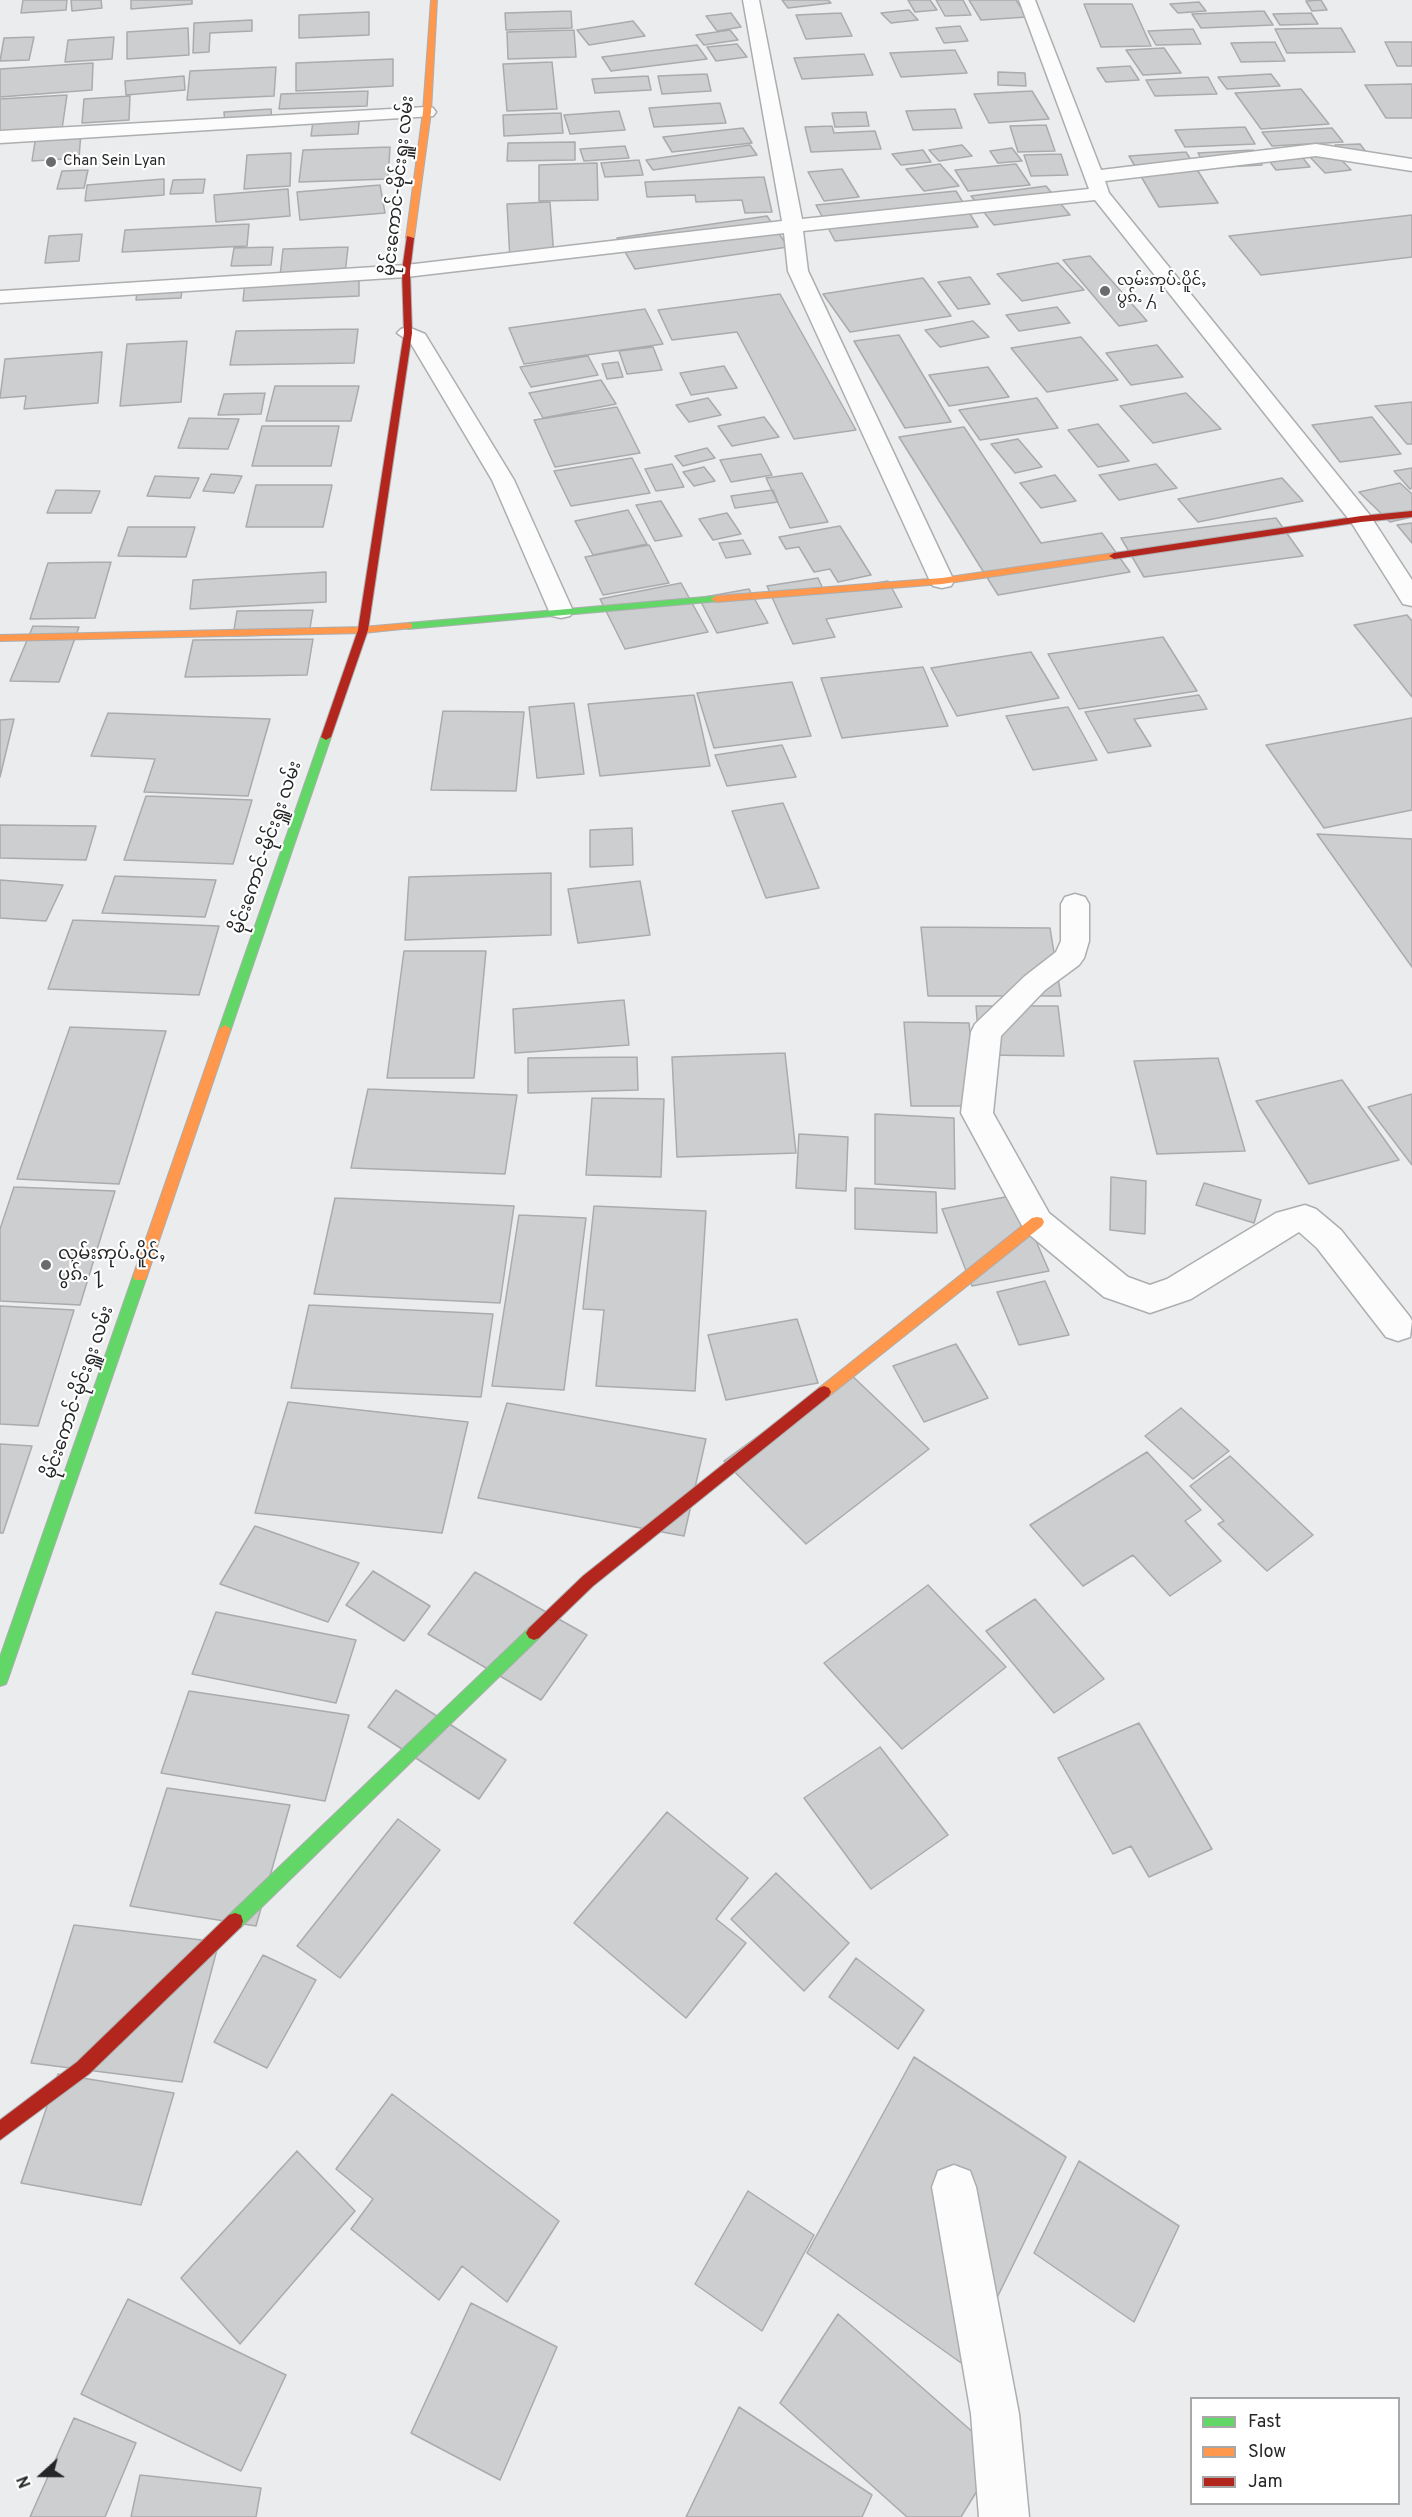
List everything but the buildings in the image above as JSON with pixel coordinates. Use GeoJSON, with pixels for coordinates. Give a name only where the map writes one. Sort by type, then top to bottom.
{"type":"FeatureCollection","features":[{"type":"Feature","properties":{"kind":"main road","name":"မိုင်းကောင်-မိုင်းရှူး လမ်း"},"geometry":{"type":"LineString","coordinates":[[0,1679],[363,630],[408,333],[406,271],[427,112],[434,0]]}},
{"type":"Feature","properties":{"kind":"main road"},"geometry":{"type":"LineString","coordinates":[[0,638],[363,630],[561,611],[942,581],[1361,519],[1412,514]]}},
{"type":"Feature","properties":{"kind":"main road"},"geometry":{"type":"LineString","coordinates":[[0,2131],[82,2068],[588,1581],[1037,1222]]}},
{"type":"Feature","properties":{"kind":"street"},"geometry":{"type":"LineString","coordinates":[[752,0],[793,226],[798,271],[942,581]]}},
{"type":"Feature","properties":{"kind":"street"},"geometry":{"type":"LineString","coordinates":[[1027,0],[1097,186],[1361,519],[1412,599]]}},
{"type":"Feature","properties":{"kind":"street"},"geometry":{"type":"LineString","coordinates":[[0,137],[427,112]]}},
{"type":"Feature","properties":{"kind":"street"},"geometry":{"type":"LineString","coordinates":[[0,297],[406,271],[793,226],[1097,186],[1316,150],[1412,165]]}},
{"type":"Feature","properties":{"kind":"street"},"geometry":{"type":"LineString","coordinates":[[408,333],[418,338],[503,480],[561,611]]}},
{"type":"Feature","properties":{"kind":"street"},"geometry":{"type":"LineString","coordinates":[[1075,904],[1075,941],[1069,958],[1035,983],[986,1032],[976,1113],[1037,1222],[1116,1287],[1150,1299],[1179,1289],[1288,1222],[1305,1218],[1329,1239],[1398,1327]]}},
{"type":"Feature","properties":{"kind":"street"},"geometry":{"type":"LineString","coordinates":[[954,2187],[995,2414],[1004,2517]]}},
{"type":"Feature","properties":{"kind":"traffic: fast"},"geometry":{"type":"LineString","coordinates":[[408,626],[716,599]]}},
{"type":"Feature","properties":{"kind":"traffic: fast"},"geometry":{"type":"LineString","coordinates":[[225,1029],[326,737]]}},
{"type":"Feature","properties":{"kind":"traffic: fast"},"geometry":{"type":"LineString","coordinates":[[0,1679],[140,1276]]}},
{"type":"Feature","properties":{"kind":"traffic: fast"},"geometry":{"type":"LineString","coordinates":[[235,1921],[534,1633]]}},
{"type":"Feature","properties":{"kind":"traffic: slow"},"geometry":{"type":"LineString","coordinates":[[410,238],[427,112],[434,0]]}},
{"type":"Feature","properties":{"kind":"traffic: slow"},"geometry":{"type":"LineString","coordinates":[[716,599],[942,581],[1114,556]]}},
{"type":"Feature","properties":{"kind":"traffic: slow"},"geometry":{"type":"LineString","coordinates":[[0,638],[363,630],[408,626]]}},
{"type":"Feature","properties":{"kind":"traffic: slow"},"geometry":{"type":"LineString","coordinates":[[140,1276],[225,1029]]}},
{"type":"Feature","properties":{"kind":"traffic: slow"},"geometry":{"type":"LineString","coordinates":[[824,1392],[1037,1222]]}},
{"type":"Feature","properties":{"kind":"traffic: jam"},"geometry":{"type":"LineString","coordinates":[[326,737],[363,630],[408,333],[406,271],[410,238]]}},
{"type":"Feature","properties":{"kind":"traffic: jam"},"geometry":{"type":"LineString","coordinates":[[1114,556],[1361,519],[1412,514]]}},
{"type":"Feature","properties":{"kind":"traffic: jam"},"geometry":{"type":"LineString","coordinates":[[534,1633],[588,1581],[824,1392]]}},
{"type":"Feature","properties":{"kind":"traffic: jam"},"geometry":{"type":"LineString","coordinates":[[0,2131],[83,2068],[235,1921]]}},
{"type":"Feature","properties":{"kind":"place","name":"Chan Sein Lyan"},"geometry":{"type":"Point","coordinates":[51,162]}},
{"type":"Feature","properties":{"kind":"place","name":"လုမ်းဢုပ်ႉပိူင်ႇ ပွၵ်ႉ ႓"},"geometry":{"type":"Point","coordinates":[1105,291]}},
{"type":"Feature","properties":{"kind":"place","name":"လုမ်းဢုပ်ႉပိူင်ႇ ပွၵ်ႉ ႑"},"geometry":{"type":"Point","coordinates":[46,1265]}}]}
